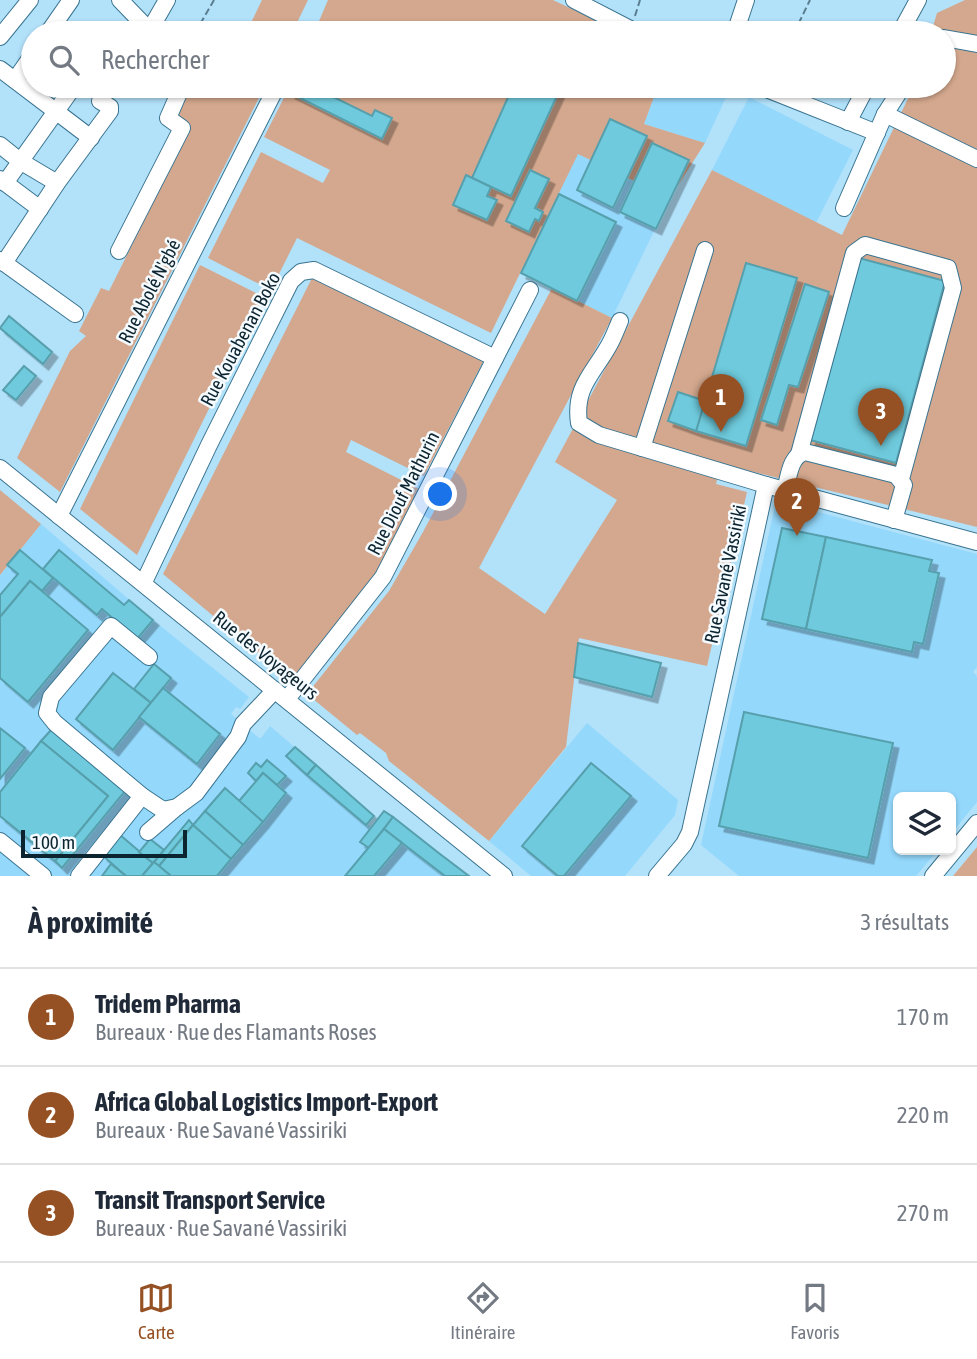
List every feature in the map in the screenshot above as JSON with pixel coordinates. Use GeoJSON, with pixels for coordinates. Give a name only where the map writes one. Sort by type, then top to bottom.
{"type":"FeatureCollection","features":[{"type":"Feature","properties":{"kind":"street"},"geometry":{"type":"LineString","coordinates":[[0,37],[30,0]]}},
{"type":"Feature","properties":{"kind":"street"},"geometry":{"type":"LineString","coordinates":[[120,0],[139,21]]}},
{"type":"Feature","properties":{"kind":"street"},"geometry":{"type":"LineString","coordinates":[[155,21],[167,0]]}},
{"type":"Feature","properties":{"kind":"street"},"geometry":{"type":"LineString","coordinates":[[574,0],[613,21]]}},
{"type":"Feature","properties":{"kind":"street"},"geometry":{"type":"LineString","coordinates":[[739,21],[746,0]]}},
{"type":"Feature","properties":{"kind":"street"},"geometry":{"type":"LineString","coordinates":[[907,21],[918,0]]}},
{"type":"Feature","properties":{"kind":"street"},"geometry":{"type":"LineString","coordinates":[[54,21],[64,2]]}},
{"type":"Feature","properties":{"kind":"street"},"geometry":{"type":"LineString","coordinates":[[956,40],[977,44]]}},
{"type":"Feature","properties":{"kind":"street"},"geometry":{"type":"LineString","coordinates":[[0,69],[21,85]]}},
{"type":"Feature","properties":{"kind":"street"},"geometry":{"type":"LineString","coordinates":[[15,80],[21,71]]}},
{"type":"Feature","properties":{"kind":"street"},"geometry":{"type":"LineString","coordinates":[[39,98],[91,138]]}},
{"type":"Feature","properties":{"kind":"street"},"geometry":{"type":"LineString","coordinates":[[40,209],[3,181],[66,98]]}},
{"type":"Feature","properties":{"kind":"street"},"geometry":{"type":"LineString","coordinates":[[75,314],[2,261],[111,109],[95,98]]}},
{"type":"Feature","properties":{"kind":"street"},"geometry":{"type":"LineString","coordinates":[[119,251],[182,128],[168,118],[177,98]]}},
{"type":"Feature","properties":{"kind":"street","name":"Rue Abolé N'gbé"},"geometry":{"type":"LineString","coordinates":[[59,516],[271,98]]}},
{"type":"Feature","properties":{"kind":"street"},"geometry":{"type":"LineString","coordinates":[[789,98],[877,133]]}},
{"type":"Feature","properties":{"kind":"street"},"geometry":{"type":"LineString","coordinates":[[848,122],[861,98]]}},
{"type":"Feature","properties":{"kind":"street"},"geometry":{"type":"LineString","coordinates":[[844,208],[896,98]]}},
{"type":"Feature","properties":{"kind":"street"},"geometry":{"type":"LineString","coordinates":[[886,114],[977,159]]}},
{"type":"Feature","properties":{"kind":"street"},"geometry":{"type":"LineString","coordinates":[[0,145],[20,161],[57,183]]}},
{"type":"Feature","properties":{"kind":"street"},"geometry":{"type":"LineString","coordinates":[[799,454],[854,253],[865,245],[948,268],[953,288],[901,479]]}},
{"type":"Feature","properties":{"kind":"street"},"geometry":{"type":"LineString","coordinates":[[642,448],[705,250]]}},
{"type":"Feature","properties":{"kind":"street","name":"Rue Kouabenan Boko"},"geometry":{"type":"LineString","coordinates":[[144,582],[279,304],[291,281],[301,272],[314,271],[495,358]]}},
{"type":"Feature","properties":{"kind":"street","name":"Rue Diouf Mathurin"},"geometry":{"type":"LineString","coordinates":[[148,832],[196,793],[238,737],[243,724],[281,694],[383,578],[530,290]]}},
{"type":"Feature","properties":{"kind":"street"},"geometry":{"type":"LineString","coordinates":[[620,321],[580,393],[577,408],[579,423],[599,435],[766,485]]}},
{"type":"Feature","properties":{"kind":"street"},"geometry":{"type":"LineString","coordinates":[[785,490],[794,458],[806,452],[896,475],[904,485],[894,520]]}},
{"type":"Feature","properties":{"kind":"street","name":"Rue des Voyageurs"},"geometry":{"type":"LineString","coordinates":[[0,468],[504,876]]}},
{"type":"Feature","properties":{"kind":"street","name":"Rue Savané Vassiriki"},"geometry":{"type":"LineString","coordinates":[[657,876],[684,844],[690,832],[766,485],[977,542]]}},
{"type":"Feature","properties":{"kind":"street"},"geometry":{"type":"LineString","coordinates":[[149,657],[111,626],[51,697],[47,713],[55,723],[142,796],[163,810],[177,807]]}},
{"type":"Feature","properties":{"kind":"street"},"geometry":{"type":"LineString","coordinates":[[79,876],[142,796]]}},
{"type":"Feature","properties":{"kind":"street"},"geometry":{"type":"LineString","coordinates":[[933,876],[977,823]]}},
{"type":"Feature","properties":{"kind":"street"},"geometry":{"type":"LineString","coordinates":[[0,841],[43,876]]}},
{"type":"Feature","properties":{"kind":"path"},"geometry":{"type":"LineString","coordinates":[[202,21],[214,0]]}},
{"type":"Feature","properties":{"kind":"path"},"geometry":{"type":"LineString","coordinates":[[636,21],[640,0]]}},
{"type":"Feature","properties":{"kind":"path"},"geometry":{"type":"LineString","coordinates":[[800,21],[810,0]]}},
{"type":"Feature","properties":{"kind":"shaded area"},"geometry":{"type":"Polygon","coordinates":[[[262,0],[308,0],[298,21],[252,21],[262,0]]]}},
{"type":"Feature","properties":{"kind":"shaded area"},"geometry":{"type":"Polygon","coordinates":[[[328,0],[553,0],[598,21],[319,21],[328,0]]]}},
{"type":"Feature","properties":{"kind":"shaded area"},"geometry":{"type":"Polygon","coordinates":[[[965,0],[977,0],[977,527],[721,464],[716,484],[747,492],[707,666],[579,638],[566,747],[489,841],[389,761],[386,753],[360,733],[357,735],[307,694],[389,591],[552,288],[612,318],[479,568],[545,614],[617,500],[555,462],[712,170],[842,235],[908,98],[956,98],[956,21],[935,21],[937,13],[965,0]]]}},
{"type":"Feature","properties":{"kind":"shaded area"},"geometry":{"type":"Polygon","coordinates":[[[181,98],[259,98],[60,492],[17,458],[70,351],[86,336],[79,331],[101,288],[109,291],[153,203],[149,200],[186,126],[171,117],[181,98]]]}},
{"type":"Feature","properties":{"kind":"shaded area"},"geometry":{"type":"Polygon","coordinates":[[[284,98],[654,98],[644,124],[705,143],[670,198],[578,154],[491,333],[297,238],[271,290],[208,258],[261,152],[323,183],[330,170],[264,137],[284,98]]]}},
{"type":"Feature","properties":{"kind":"shaded area"},"geometry":{"type":"Polygon","coordinates":[[[654,98],[726,98],[705,143],[644,124],[654,98]]]}},
{"type":"Feature","properties":{"kind":"shaded area"},"geometry":{"type":"Polygon","coordinates":[[[748,98],[853,150],[816,223],[712,170],[748,98]]]}},
{"type":"Feature","properties":{"kind":"shaded area"},"geometry":{"type":"Polygon","coordinates":[[[554,142],[670,198],[612,318],[521,273],[534,245],[554,142]]]}},
{"type":"Feature","properties":{"kind":"shaded area"},"geometry":{"type":"Polygon","coordinates":[[[200,265],[264,297],[137,555],[80,509],[200,265]]]}},
{"type":"Feature","properties":{"kind":"shaded area"},"geometry":{"type":"Polygon","coordinates":[[[312,278],[485,358],[424,476],[351,440],[346,452],[419,489],[375,577],[291,681],[163,574],[312,278]]]}},
{"type":"Feature","properties":{"kind":"shaded area"},"geometry":{"type":"Polygon","coordinates":[[[0,490],[41,524],[0,575],[0,490]]]}},
{"type":"Feature","properties":{"kind":"shaded area"},"geometry":{"type":"Polygon","coordinates":[[[776,501],[977,554],[977,667],[973,672],[977,676],[977,802],[956,828],[956,792],[893,792],[893,855],[934,855],[916,876],[739,876],[701,845],[776,501]]]}},
{"type":"Feature","properties":{"kind":"shaded area"},"geometry":{"type":"Polygon","coordinates":[[[41,524],[153,620],[249,697],[240,709],[236,707],[231,714],[259,738],[270,726],[374,816],[367,823],[371,827],[384,811],[469,876],[0,876],[0,575],[41,524]]]}},
{"type":"Feature","properties":{"kind":"shaded area"},"geometry":{"type":"Polygon","coordinates":[[[587,723],[678,800],[675,815],[625,876],[531,876],[489,841],[587,723]]]}},
{"type":"Feature","properties":{"kind":"shaded area"},"geometry":{"type":"Polygon","coordinates":[[[977,847],[977,876],[953,876],[977,847]]]}},
{"type":"Feature","properties":{"kind":"building"},"geometry":{"type":"Polygon","coordinates":[[[300,98],[335,98],[372,116],[375,110],[392,118],[382,139],[300,98]]]}},
{"type":"Feature","properties":{"kind":"building"},"geometry":{"type":"Polygon","coordinates":[[[508,98],[556,98],[511,196],[472,178],[508,98]]]}},
{"type":"Feature","properties":{"kind":"building"},"geometry":{"type":"Polygon","coordinates":[[[610,119],[647,136],[613,208],[577,190],[610,119]]]}},
{"type":"Feature","properties":{"kind":"building"},"geometry":{"type":"Polygon","coordinates":[[[652,143],[689,160],[656,229],[620,212],[652,143]]]}},
{"type":"Feature","properties":{"kind":"building"},"geometry":{"type":"Polygon","coordinates":[[[530,170],[549,179],[535,208],[543,212],[539,221],[535,219],[529,232],[506,221],[530,170]]]}},
{"type":"Feature","properties":{"kind":"building"},"geometry":{"type":"Polygon","coordinates":[[[466,175],[491,187],[487,196],[497,200],[487,220],[453,205],[466,175]]]}},
{"type":"Feature","properties":{"kind":"building"},"geometry":{"type":"Polygon","coordinates":[[[559,194],[616,222],[577,301],[521,273],[559,194]]]}},
{"type":"Feature","properties":{"kind":"building"},"geometry":{"type":"Polygon","coordinates":[[[859,258],[945,281],[896,463],[810,440],[859,258]]]}},
{"type":"Feature","properties":{"kind":"building"},"geometry":{"type":"Polygon","coordinates":[[[746,263],[797,278],[746,446],[696,431],[746,263]]]}},
{"type":"Feature","properties":{"kind":"building"},"geometry":{"type":"Polygon","coordinates":[[[805,284],[829,292],[798,387],[789,385],[777,425],[761,420],[805,284]]]}},
{"type":"Feature","properties":{"kind":"building"},"geometry":{"type":"Polygon","coordinates":[[[9,316],[52,352],[43,364],[0,328],[9,316]]]}},
{"type":"Feature","properties":{"kind":"building"},"geometry":{"type":"Polygon","coordinates":[[[24,366],[36,376],[16,400],[3,390],[24,366]]]}},
{"type":"Feature","properties":{"kind":"building"},"geometry":{"type":"Polygon","coordinates":[[[678,392],[705,401],[696,431],[668,421],[678,392]]]}},
{"type":"Feature","properties":{"kind":"building"},"geometry":{"type":"Polygon","coordinates":[[[782,528],[826,537],[806,629],[762,619],[782,528]]]}},
{"type":"Feature","properties":{"kind":"building"},"geometry":{"type":"Polygon","coordinates":[[[826,537],[932,560],[929,571],[939,573],[923,644],[914,642],[912,652],[806,629],[826,537]]]}},
{"type":"Feature","properties":{"kind":"building"},"geometry":{"type":"Polygon","coordinates":[[[20,550],[53,578],[42,591],[30,581],[0,617],[0,595],[18,574],[7,565],[20,550]]]}},
{"type":"Feature","properties":{"kind":"building"},"geometry":{"type":"Polygon","coordinates":[[[59,550],[124,605],[129,600],[153,620],[137,639],[102,609],[97,615],[43,569],[59,550]]]}},
{"type":"Feature","properties":{"kind":"building"},"geometry":{"type":"Polygon","coordinates":[[[30,581],[88,630],[28,702],[0,678],[0,617],[30,581]]]}},
{"type":"Feature","properties":{"kind":"building"},"geometry":{"type":"Polygon","coordinates":[[[578,643],[661,663],[652,697],[574,677],[578,643]]]}},
{"type":"Feature","properties":{"kind":"building"},"geometry":{"type":"Polygon","coordinates":[[[154,664],[171,678],[151,703],[134,689],[154,664]]]}},
{"type":"Feature","properties":{"kind":"building"},"geometry":{"type":"Polygon","coordinates":[[[113,673],[151,703],[113,750],[76,719],[113,673]]]}},
{"type":"Feature","properties":{"kind":"building"},"geometry":{"type":"Polygon","coordinates":[[[163,688],[220,734],[197,764],[139,717],[163,688]]]}},
{"type":"Feature","properties":{"kind":"building"},"geometry":{"type":"Polygon","coordinates":[[[744,712],[893,743],[868,858],[719,826],[744,712]]]}},
{"type":"Feature","properties":{"kind":"building"},"geometry":{"type":"Polygon","coordinates":[[[0,728],[25,748],[0,779],[0,728]]]}},
{"type":"Feature","properties":{"kind":"building"},"geometry":{"type":"Polygon","coordinates":[[[52,729],[126,790],[62,868],[55,861],[108,796],[41,741],[52,729]]]}},
{"type":"Feature","properties":{"kind":"building"},"geometry":{"type":"Polygon","coordinates":[[[41,741],[108,796],[55,861],[0,816],[0,792],[41,741]]]}},
{"type":"Feature","properties":{"kind":"building"},"geometry":{"type":"Polygon","coordinates":[[[295,747],[316,765],[307,775],[286,756],[295,747]]]}},
{"type":"Feature","properties":{"kind":"building"},"geometry":{"type":"Polygon","coordinates":[[[267,760],[286,776],[277,785],[263,773],[256,781],[248,773],[256,763],[261,767],[267,760]]]}},
{"type":"Feature","properties":{"kind":"building"},"geometry":{"type":"Polygon","coordinates":[[[591,763],[631,796],[564,876],[558,876],[522,846],[591,763]]]}},
{"type":"Feature","properties":{"kind":"building"},"geometry":{"type":"Polygon","coordinates":[[[316,765],[374,816],[366,825],[307,775],[316,765]]]}},
{"type":"Feature","properties":{"kind":"building"},"geometry":{"type":"Polygon","coordinates":[[[263,773],[286,793],[263,822],[239,801],[263,773]]]}},
{"type":"Feature","properties":{"kind":"building"},"geometry":{"type":"Polygon","coordinates":[[[225,788],[263,822],[243,845],[205,811],[225,788]]]}},
{"type":"Feature","properties":{"kind":"building"},"geometry":{"type":"Polygon","coordinates":[[[205,811],[243,845],[231,859],[193,825],[205,811]]]}},
{"type":"Feature","properties":{"kind":"building"},"geometry":{"type":"Polygon","coordinates":[[[384,811],[393,817],[369,848],[360,842],[384,811]]]}},
{"type":"Feature","properties":{"kind":"building"},"geometry":{"type":"Polygon","coordinates":[[[393,817],[469,876],[445,876],[384,829],[393,817]]]}},
{"type":"Feature","properties":{"kind":"building"},"geometry":{"type":"Polygon","coordinates":[[[189,820],[193,825],[159,866],[154,862],[189,820]]]}},
{"type":"Feature","properties":{"kind":"building"},"geometry":{"type":"Polygon","coordinates":[[[193,825],[231,859],[217,876],[171,876],[159,866],[193,825]]]}},
{"type":"Feature","properties":{"kind":"building"},"geometry":{"type":"Polygon","coordinates":[[[384,829],[402,843],[374,876],[345,876],[384,829]]]}},
{"type":"Feature","properties":{"kind":"building"},"geometry":{"type":"Polygon","coordinates":[[[119,834],[153,863],[142,876],[126,876],[102,855],[119,834]]]}},
{"type":"Feature","properties":{"kind":"building"},"geometry":{"type":"Polygon","coordinates":[[[150,839],[164,850],[153,863],[139,852],[150,839]]]}},
{"type":"Feature","properties":{"kind":"building"},"geometry":{"type":"Polygon","coordinates":[[[154,862],[159,866],[171,876],[142,876],[154,862]]]}},
{"type":"Feature","properties":{"kind":"building"},"geometry":{"type":"Polygon","coordinates":[[[111,864],[126,876],[102,876],[111,864]]]}},
{"type":"Feature","properties":{"kind":"place","name":"Tridem Pharma"},"geometry":{"type":"Point","coordinates":[721,432]}},
{"type":"Feature","properties":{"kind":"place","name":"Transit Transport Service"},"geometry":{"type":"Point","coordinates":[881,446]}},
{"type":"Feature","properties":{"kind":"place","name":"Africa Global Logistics Import-Export"},"geometry":{"type":"Point","coordinates":[797,536]}}]}
